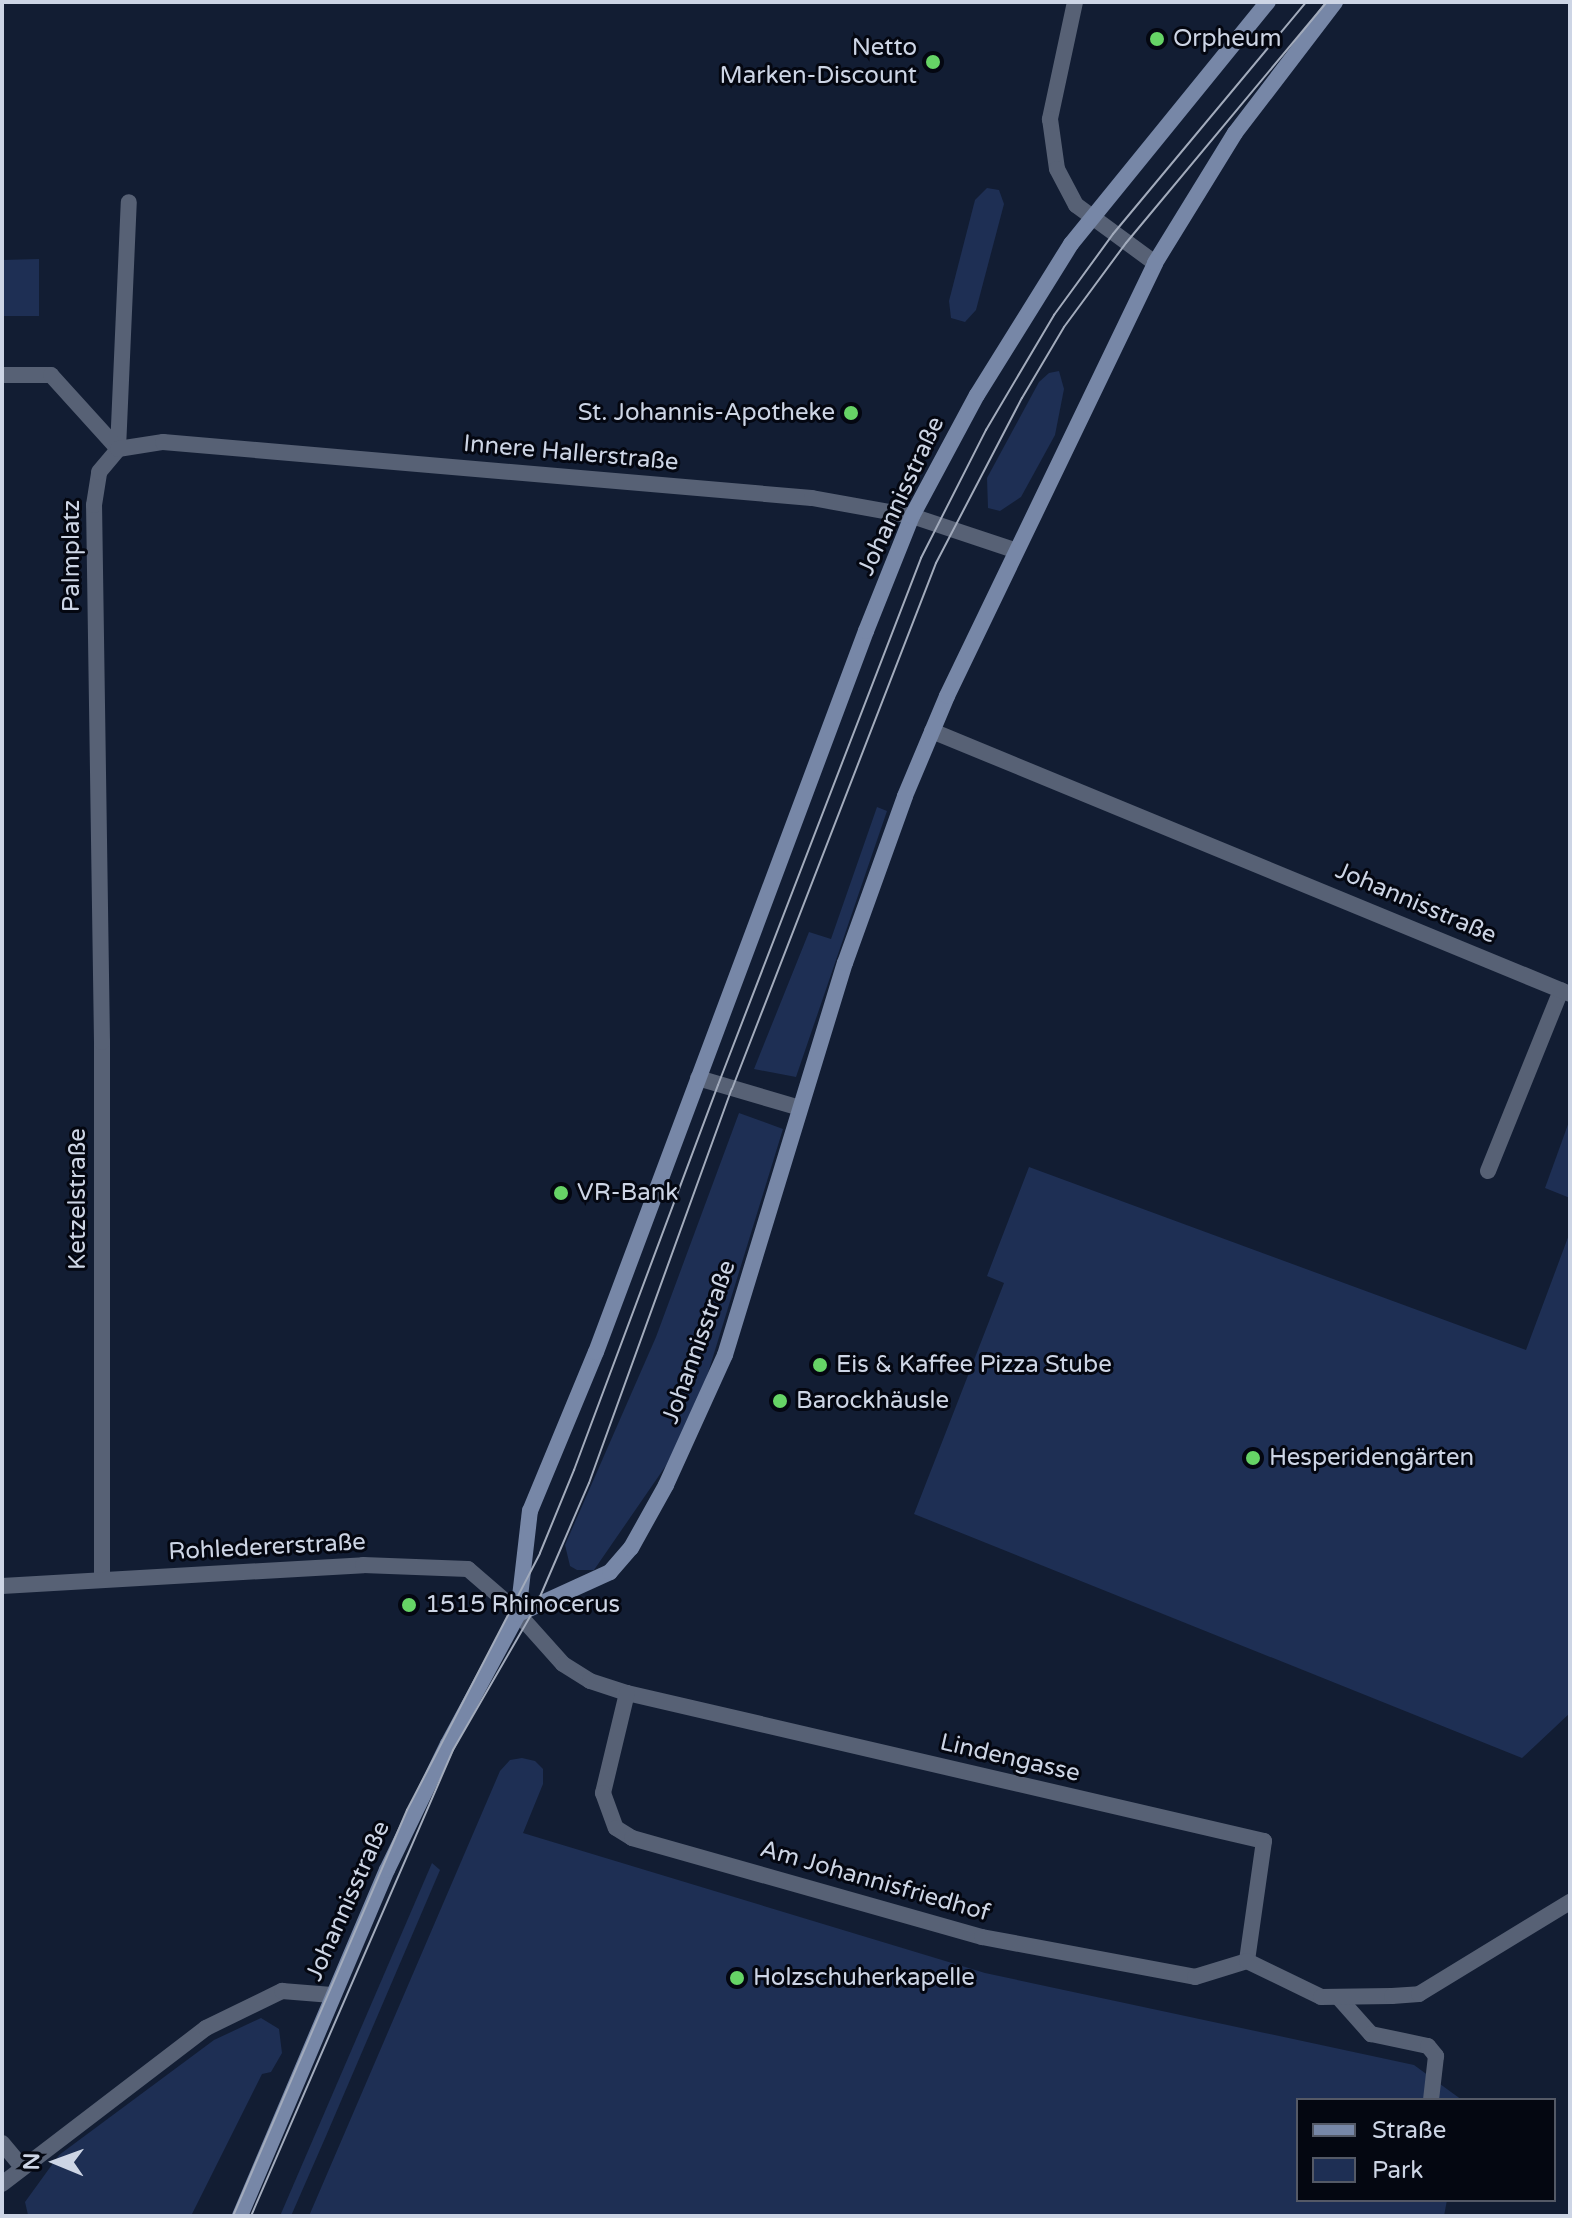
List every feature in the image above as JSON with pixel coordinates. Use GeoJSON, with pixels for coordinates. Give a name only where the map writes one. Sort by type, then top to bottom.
{"type":"FeatureCollection","features":[{"type":"Feature","properties":{"kind":"main road","name":"Johannisstraße"},"geometry":{"type":"LineString","coordinates":[[240,2216],[332,1995],[423,1794],[518,1614],[530,1511],[573,1411],[912,516],[1011,339],[1092,217],[1268,2]]}},
{"type":"Feature","properties":{"kind":"main road","name":"Johannisstraße"},"geometry":{"type":"LineString","coordinates":[[518,1614],[610,1572],[631,1548],[666,1485],[725,1355],[845,963],[932,731],[1014,550],[1155,263],[1235,133],[1335,2]]}},
{"type":"Feature","properties":{"kind":"street"},"geometry":{"type":"LineString","coordinates":[[1075,2],[1055,83],[1050,119],[1052,148],[1064,188],[1092,217],[1155,263]]}},
{"type":"Feature","properties":{"kind":"street"},"geometry":{"type":"LineString","coordinates":[[118,449],[129,202]]}},
{"type":"Feature","properties":{"kind":"street"},"geometry":{"type":"LineString","coordinates":[[2,375],[51,375],[118,449]]}},
{"type":"Feature","properties":{"kind":"street","name":"Innere Hallerstraße"},"geometry":{"type":"LineString","coordinates":[[118,449],[163,442],[812,498],[912,516],[1014,550]]}},
{"type":"Feature","properties":{"kind":"street","name":"Palmplatz"},"geometry":{"type":"LineString","coordinates":[[100,819],[94,505],[99,472],[118,449]]}},
{"type":"Feature","properties":{"kind":"street","name":"Johannisstraße"},"geometry":{"type":"LineString","coordinates":[[932,731],[1565,992]]}},
{"type":"Feature","properties":{"kind":"street","name":"Ketzelstraße"},"geometry":{"type":"LineString","coordinates":[[100,819],[102,1579]]}},
{"type":"Feature","properties":{"kind":"street"},"geometry":{"type":"LineString","coordinates":[[1488,1171],[1565,992]]}},
{"type":"Feature","properties":{"kind":"street"},"geometry":{"type":"LineString","coordinates":[[698,1078],[800,1108]]}},
{"type":"Feature","properties":{"kind":"street","name":"Rohledererstraße"},"geometry":{"type":"LineString","coordinates":[[2,1586],[415,1565],[468,1569],[518,1614]]}},
{"type":"Feature","properties":{"kind":"street"},"geometry":{"type":"LineString","coordinates":[[518,1614],[563,1664],[590,1681],[627,1693]]}},
{"type":"Feature","properties":{"kind":"street","name":"Am Johannisfriedhof"},"geometry":{"type":"LineString","coordinates":[[627,1693],[603,1793],[616,1828],[632,1838],[982,1937],[1195,1977],[1247,1961]]}},
{"type":"Feature","properties":{"kind":"street","name":"Lindengasse"},"geometry":{"type":"LineString","coordinates":[[627,1693],[1264,1841],[1247,1961]]}},
{"type":"Feature","properties":{"kind":"street"},"geometry":{"type":"LineString","coordinates":[[1247,1961],[1321,1997],[1419,1994],[1570,1902]]}},
{"type":"Feature","properties":{"kind":"street"},"geometry":{"type":"LineString","coordinates":[[2,2184],[206,2028],[282,1991],[332,1995]]}},
{"type":"Feature","properties":{"kind":"street"},"geometry":{"type":"LineString","coordinates":[[1338,1997],[1371,2034],[1428,2046],[1436,2056],[1431,2098]]}},
{"type":"Feature","properties":{"kind":"street"},"geometry":{"type":"LineString","coordinates":[[2,2143],[22,2167]]}},
{"type":"Feature","properties":{"kind":"green space"},"geometry":{"type":"Polygon","coordinates":[[[987,188],[999,190],[1004,204],[976,310],[965,322],[951,318],[949,301],[975,200],[987,188]]]}},
{"type":"Feature","properties":{"kind":"green space"},"geometry":{"type":"Polygon","coordinates":[[[39,259],[39,316],[2,316],[2,260],[39,259]]]}},
{"type":"Feature","properties":{"kind":"green space"},"geometry":{"type":"Polygon","coordinates":[[[1059,371],[1064,389],[1055,435],[1021,497],[1000,511],[988,508],[987,478],[1039,382],[1049,373],[1059,371]]]}},
{"type":"Feature","properties":{"kind":"green space"},"geometry":{"type":"Polygon","coordinates":[[[877,807],[887,811],[796,1077],[754,1069],[809,932],[831,939],[877,807]]]}},
{"type":"Feature","properties":{"kind":"green space"},"geometry":{"type":"Polygon","coordinates":[[[739,1113],[783,1129],[704,1386],[676,1451],[594,1570],[577,1570],[570,1566],[565,1545],[656,1337],[739,1113]]]}},
{"type":"Feature","properties":{"kind":"green space"},"geometry":{"type":"Polygon","coordinates":[[[1570,1119],[1570,1198],[1545,1188],[1570,1119]]]}},
{"type":"Feature","properties":{"kind":"green space","name":"Hesperidengärten"},"geometry":{"type":"Polygon","coordinates":[[[1029,1167],[1526,1350],[1570,1232],[1570,1713],[1522,1758],[914,1514],[1004,1283],[987,1276],[1029,1167]]]}},
{"type":"Feature","properties":{"kind":"green space"},"geometry":{"type":"Polygon","coordinates":[[[522,1758],[535,1761],[543,1769],[543,1784],[523,1833],[985,1973],[1414,2065],[1459,2098],[1296,2098],[1296,2202],[1447,2202],[1444,2216],[309,2216],[500,1771],[510,1760],[522,1758]]]}},
{"type":"Feature","properties":{"kind":"green space"},"geometry":{"type":"Polygon","coordinates":[[[432,1863],[440,1870],[326,2136],[291,2216],[280,2216],[432,1863]]]}},
{"type":"Feature","properties":{"kind":"green space"},"geometry":{"type":"Polygon","coordinates":[[[261,2018],[279,2029],[282,2053],[271,2072],[262,2074],[191,2216],[28,2215],[25,2202],[59,2155],[214,2040],[261,2018]]]}},
{"type":"Feature","properties":{"kind":"tram line"},"geometry":{"type":"LineString","coordinates":[[233,2216],[407,1810],[540,1553],[921,558],[986,430],[1054,315],[1113,234],[1306,2]]}},
{"type":"Feature","properties":{"kind":"tram line"},"geometry":{"type":"LineString","coordinates":[[251,2216],[453,1750],[536,1606],[589,1483],[732,1089],[936,563],[1022,398],[1064,327],[1126,243],[1327,2]]}},
{"type":"Feature","properties":{"kind":"place","name":"Orpheum"},"geometry":{"type":"Point","coordinates":[1157,39]}},
{"type":"Feature","properties":{"kind":"place","name":"Netto Marken-Discount"},"geometry":{"type":"Point","coordinates":[933,62]}},
{"type":"Feature","properties":{"kind":"place","name":"St. Johannis-Apotheke"},"geometry":{"type":"Point","coordinates":[851,413]}},
{"type":"Feature","properties":{"kind":"place","name":"VR-Bank"},"geometry":{"type":"Point","coordinates":[561,1193]}},
{"type":"Feature","properties":{"kind":"place","name":"Eis & Kaffee Pizza Stube"},"geometry":{"type":"Point","coordinates":[820,1365]}},
{"type":"Feature","properties":{"kind":"place","name":"Barockhäusle"},"geometry":{"type":"Point","coordinates":[780,1401]}},
{"type":"Feature","properties":{"kind":"place","name":"Hesperidengärten"},"geometry":{"type":"Point","coordinates":[1253,1458]}},
{"type":"Feature","properties":{"kind":"place","name":"1515 Rhinocerus"},"geometry":{"type":"Point","coordinates":[409,1605]}},
{"type":"Feature","properties":{"kind":"place","name":"Holzschuherkapelle"},"geometry":{"type":"Point","coordinates":[737,1978]}}]}
